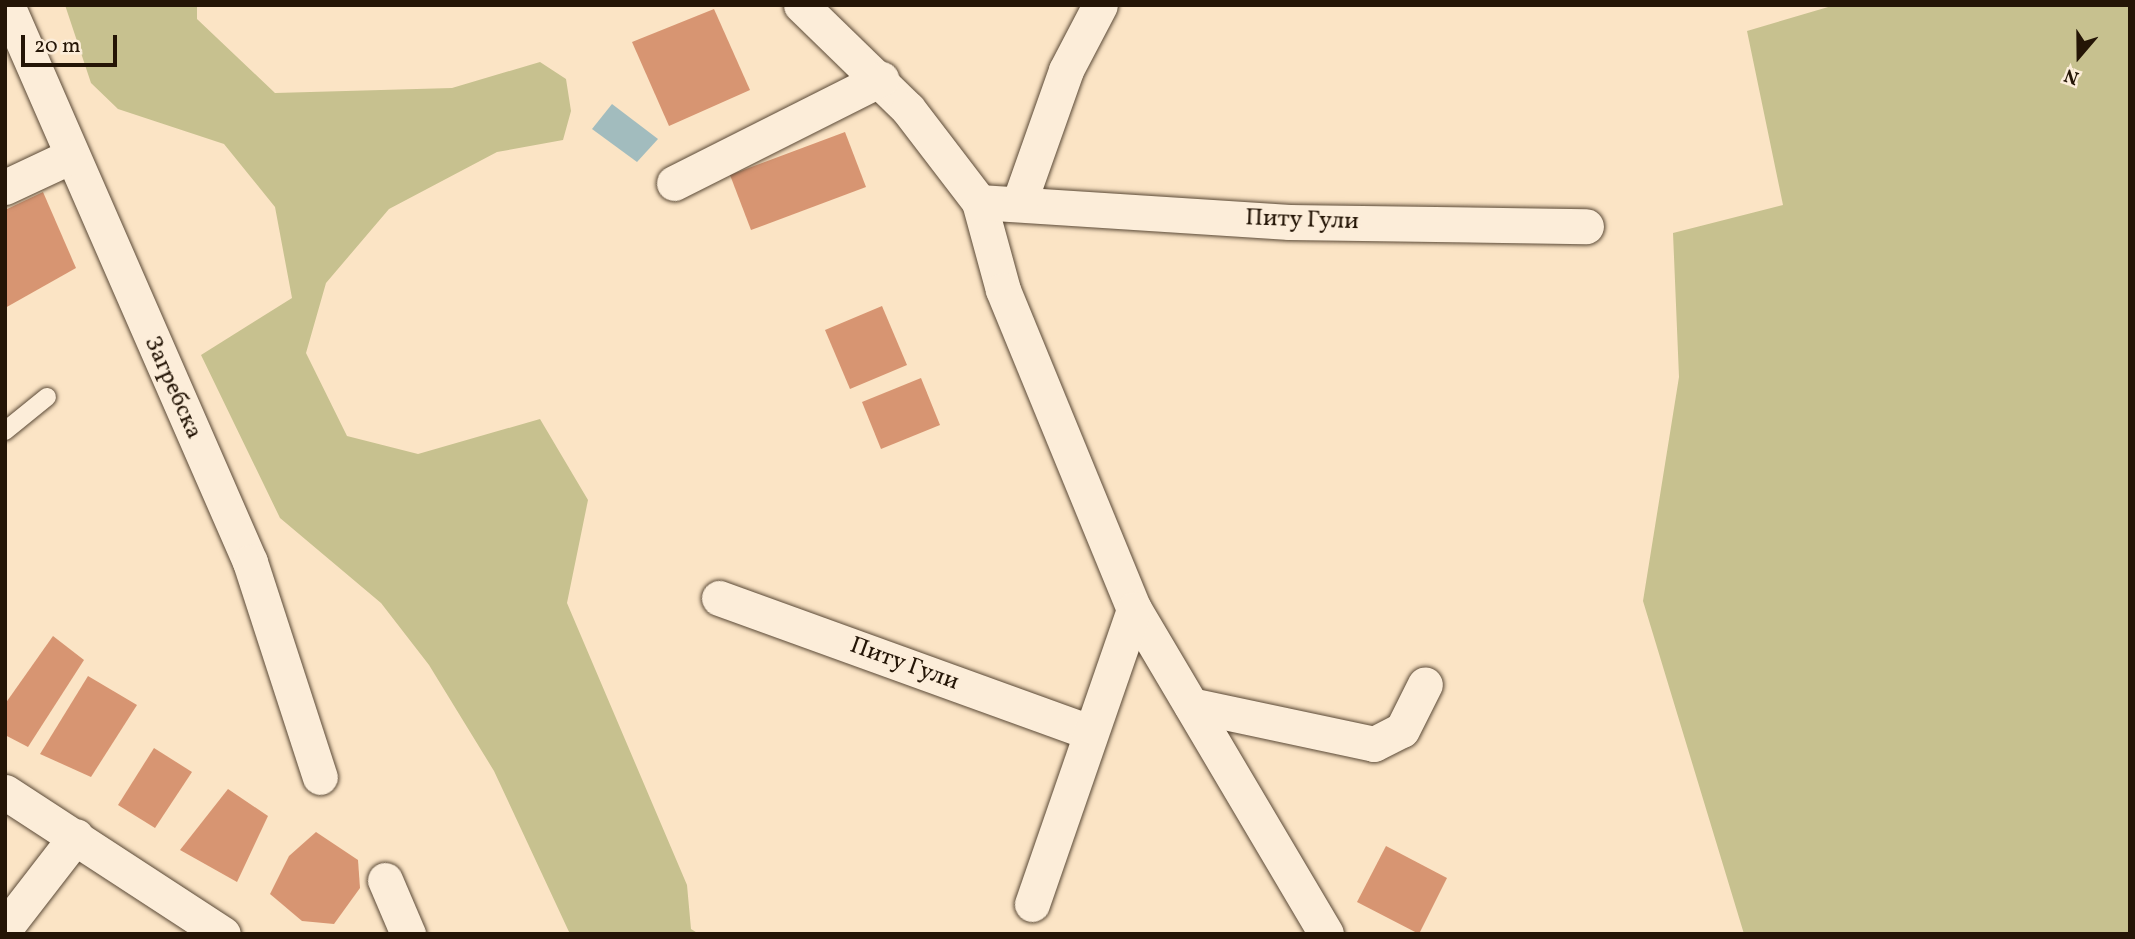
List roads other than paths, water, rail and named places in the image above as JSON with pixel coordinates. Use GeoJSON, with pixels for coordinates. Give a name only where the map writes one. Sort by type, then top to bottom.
{"type":"FeatureCollection","features":[{"type":"Feature","properties":{"kind":"street","name":"Загребска"},"geometry":{"type":"LineString","coordinates":[[7,5],[69,157],[250,562],[320,777]]}},
{"type":"Feature","properties":{"kind":"street"},"geometry":{"type":"LineString","coordinates":[[801,5],[881,79],[979,202],[1003,290],[1134,609],[1326,934]]}},
{"type":"Feature","properties":{"kind":"street"},"geometry":{"type":"LineString","coordinates":[[1019,203],[1066,70],[1100,5]]}},
{"type":"Feature","properties":{"kind":"street"},"geometry":{"type":"LineString","coordinates":[[674,183],[881,79]]}},
{"type":"Feature","properties":{"kind":"street"},"geometry":{"type":"LineString","coordinates":[[5,187],[69,157]]}},
{"type":"Feature","properties":{"kind":"street","name":"Питу Гули"},"geometry":{"type":"LineString","coordinates":[[979,202],[1289,222],[1586,226]]}},
{"type":"Feature","properties":{"kind":"street","name":"Питу Гули"},"geometry":{"type":"LineString","coordinates":[[719,598],[1089,732]]}},
{"type":"Feature","properties":{"kind":"street"},"geometry":{"type":"LineString","coordinates":[[1032,904],[1089,732],[1134,609]]}},
{"type":"Feature","properties":{"kind":"street"},"geometry":{"type":"LineString","coordinates":[[1191,705],[1374,744],[1402,730],[1425,684]]}},
{"type":"Feature","properties":{"kind":"street"},"geometry":{"type":"LineString","coordinates":[[5,792],[223,934]]}},
{"type":"Feature","properties":{"kind":"street"},"geometry":{"type":"LineString","coordinates":[[5,928],[76,836]]}},
{"type":"Feature","properties":{"kind":"street"},"geometry":{"type":"LineString","coordinates":[[385,880],[408,934]]}},
{"type":"Feature","properties":{"kind":"lane"},"geometry":{"type":"LineString","coordinates":[[5,431],[47,397]]}},
{"type":"Feature","properties":{"kind":"water"},"geometry":{"type":"Polygon","coordinates":[[[612,104],[658,139],[637,162],[592,129],[612,104]]]}}]}
